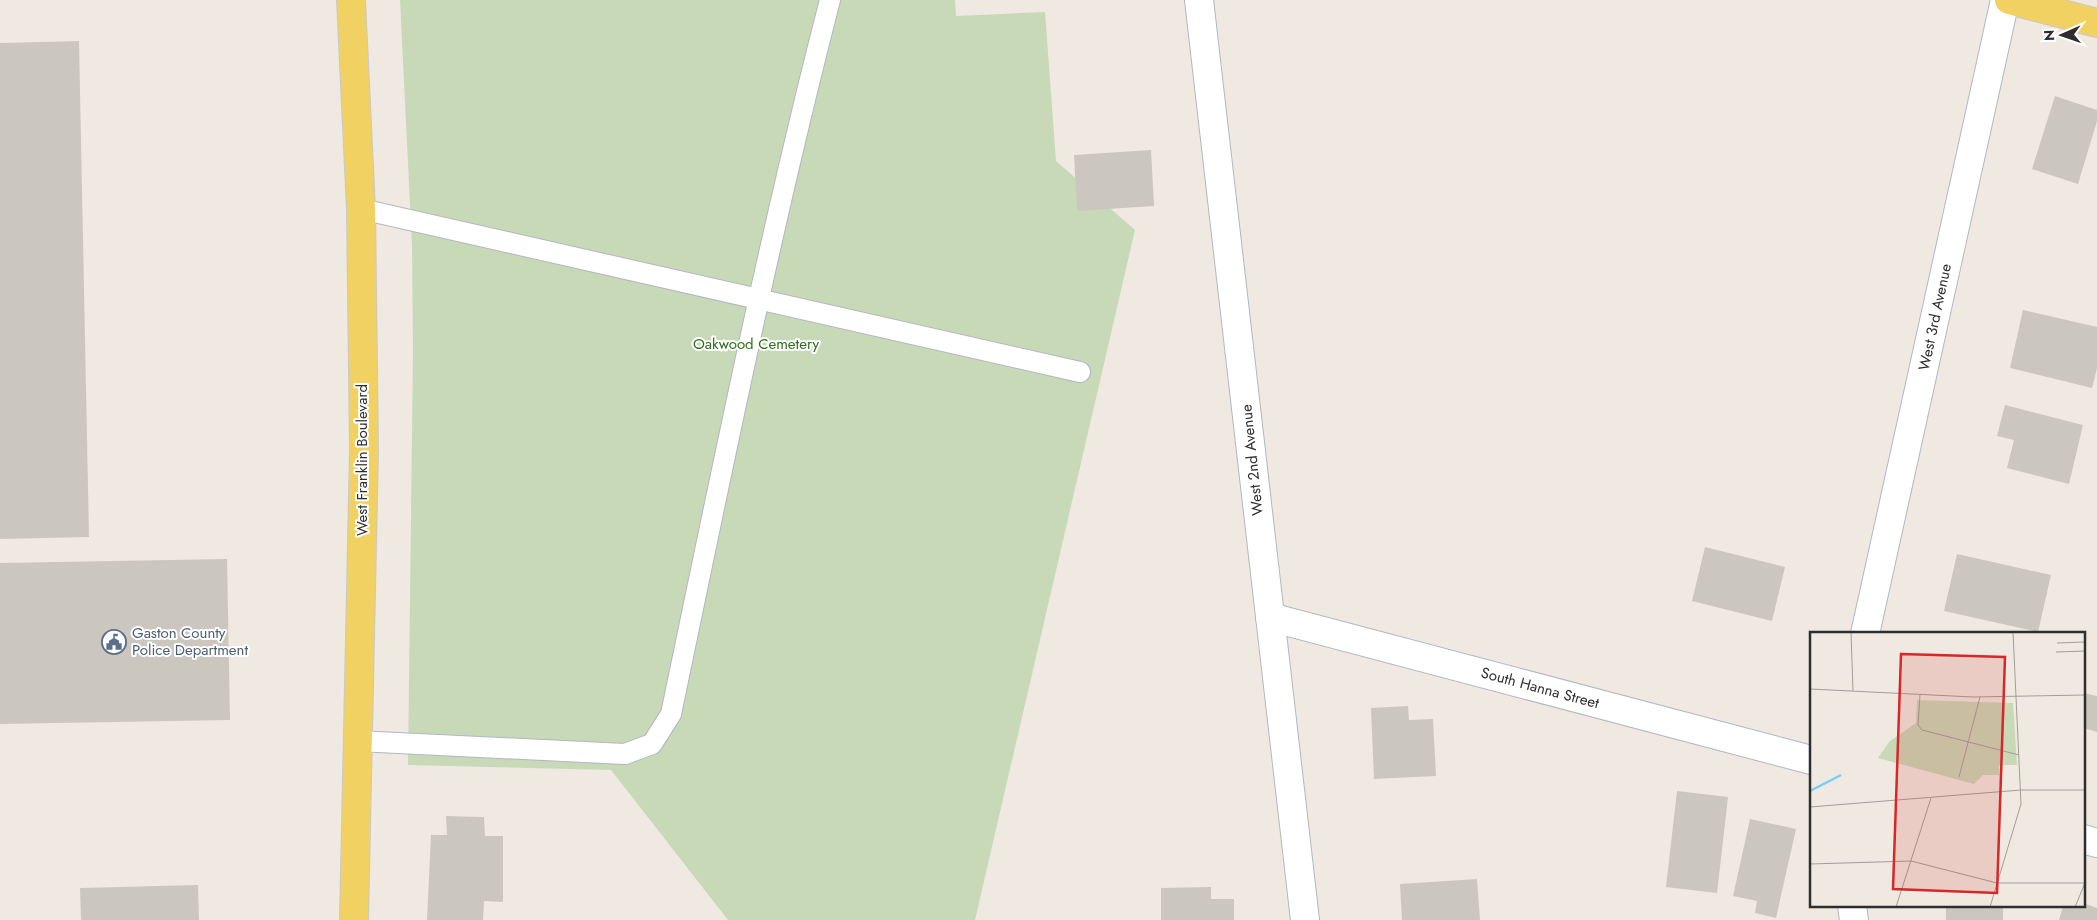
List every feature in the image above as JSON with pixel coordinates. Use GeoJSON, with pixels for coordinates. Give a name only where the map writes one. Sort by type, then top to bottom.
{"type":"FeatureCollection","features":[{"type":"Feature","properties":{"kind":"main road","name":"West Franklin Boulevard"},"geometry":{"type":"LineString","coordinates":[[350,0],[361,209],[364,450],[354,920]]}},
{"type":"Feature","properties":{"kind":"main road"},"geometry":{"type":"LineString","coordinates":[[2009,0],[2097,23]]}},
{"type":"Feature","properties":{"kind":"street","name":"West 2nd Avenue"},"geometry":{"type":"LineString","coordinates":[[1199,0],[1305,920]]}},
{"type":"Feature","properties":{"kind":"street","name":"West 3rd Avenue"},"geometry":{"type":"LineString","coordinates":[[1865,632],[2005,0]]}},
{"type":"Feature","properties":{"kind":"street","name":"South Hanna Street"},"geometry":{"type":"LineString","coordinates":[[1270,616],[1810,760]]}},
{"type":"Feature","properties":{"kind":"street"},"geometry":{"type":"LineString","coordinates":[[2084,839],[2097,843]]}},
{"type":"Feature","properties":{"kind":"lane"},"geometry":{"type":"LineString","coordinates":[[358,742],[625,754],[652,744],[671,714],[758,299],[830,0]]}},
{"type":"Feature","properties":{"kind":"lane"},"geometry":{"type":"LineString","coordinates":[[361,209],[1080,372]]}},
{"type":"Feature","properties":{"kind":"green space","name":"Oakwood Cemetery"},"geometry":{"type":"Polygon","coordinates":[[[400,0],[955,0],[956,16],[1045,12],[1056,161],[1135,230],[975,920],[728,920],[611,770],[408,765],[413,352],[412,245],[400,0]]]}},
{"type":"Feature","properties":{"kind":"building"},"geometry":{"type":"Polygon","coordinates":[[[79,41],[89,537],[0,539],[0,43],[79,41]]]}},
{"type":"Feature","properties":{"kind":"building"},"geometry":{"type":"Polygon","coordinates":[[[2055,96],[2097,110],[2097,121],[2078,184],[2032,169],[2055,96]]]}},
{"type":"Feature","properties":{"kind":"building"},"geometry":{"type":"Polygon","coordinates":[[[1151,150],[1154,206],[1077,211],[1074,155],[1151,150]]]}},
{"type":"Feature","properties":{"kind":"building"},"geometry":{"type":"Polygon","coordinates":[[[2023,310],[2097,327],[2097,368],[2092,388],[2010,368],[2023,310]]]}},
{"type":"Feature","properties":{"kind":"building"},"geometry":{"type":"Polygon","coordinates":[[[2005,405],[2083,425],[2069,484],[2007,468],[2014,440],[1997,436],[2005,405]]]}},
{"type":"Feature","properties":{"kind":"building"},"geometry":{"type":"Polygon","coordinates":[[[1705,547],[1785,567],[1772,621],[1692,601],[1705,547]]]}},
{"type":"Feature","properties":{"kind":"building"},"geometry":{"type":"Polygon","coordinates":[[[1957,554],[2051,575],[2038,632],[1944,611],[1957,554]]]}},
{"type":"Feature","properties":{"kind":"building","name":"Gaston County Police Department"},"geometry":{"type":"Polygon","coordinates":[[[227,559],[230,720],[0,724],[0,563],[227,559]]]}},
{"type":"Feature","properties":{"kind":"building"},"geometry":{"type":"Polygon","coordinates":[[[2084,693],[2097,696],[2097,732],[2084,728],[2084,693]]]}},
{"type":"Feature","properties":{"kind":"building"},"geometry":{"type":"Polygon","coordinates":[[[1408,706],[1409,720],[1433,719],[1436,776],[1374,779],[1371,708],[1408,706]]]}},
{"type":"Feature","properties":{"kind":"building"},"geometry":{"type":"Polygon","coordinates":[[[1677,791],[1728,797],[1717,893],[1666,887],[1677,791]]]}},
{"type":"Feature","properties":{"kind":"building"},"geometry":{"type":"Polygon","coordinates":[[[446,816],[484,817],[485,836],[503,836],[503,902],[484,901],[483,920],[427,920],[431,835],[447,835],[446,816]]]}},
{"type":"Feature","properties":{"kind":"building"},"geometry":{"type":"Polygon","coordinates":[[[1750,819],[1796,829],[1776,918],[1755,913],[1757,901],[1733,896],[1750,819]]]}},
{"type":"Feature","properties":{"kind":"building"},"geometry":{"type":"Polygon","coordinates":[[[1477,879],[1480,920],[1402,920],[1400,884],[1477,879]]]}},
{"type":"Feature","properties":{"kind":"building"},"geometry":{"type":"Polygon","coordinates":[[[198,885],[199,920],[81,920],[80,888],[198,885]]]}},
{"type":"Feature","properties":{"kind":"building"},"geometry":{"type":"Polygon","coordinates":[[[1211,887],[1211,899],[1234,899],[1234,920],[1161,920],[1161,888],[1211,887]]]}},
{"type":"Feature","properties":{"kind":"building"},"geometry":{"type":"Polygon","coordinates":[[[2084,903],[2097,908],[2097,920],[2059,920],[2062,908],[2084,908],[2084,903]]]}},
{"type":"Feature","properties":{"kind":"building"},"geometry":{"type":"Polygon","coordinates":[[[1946,908],[2003,908],[2003,920],[1946,920],[1946,908]]]}},
{"type":"Feature","properties":{"kind":"place","name":"Gaston County Police Department"},"geometry":{"type":"Point","coordinates":[114,642]}}]}
